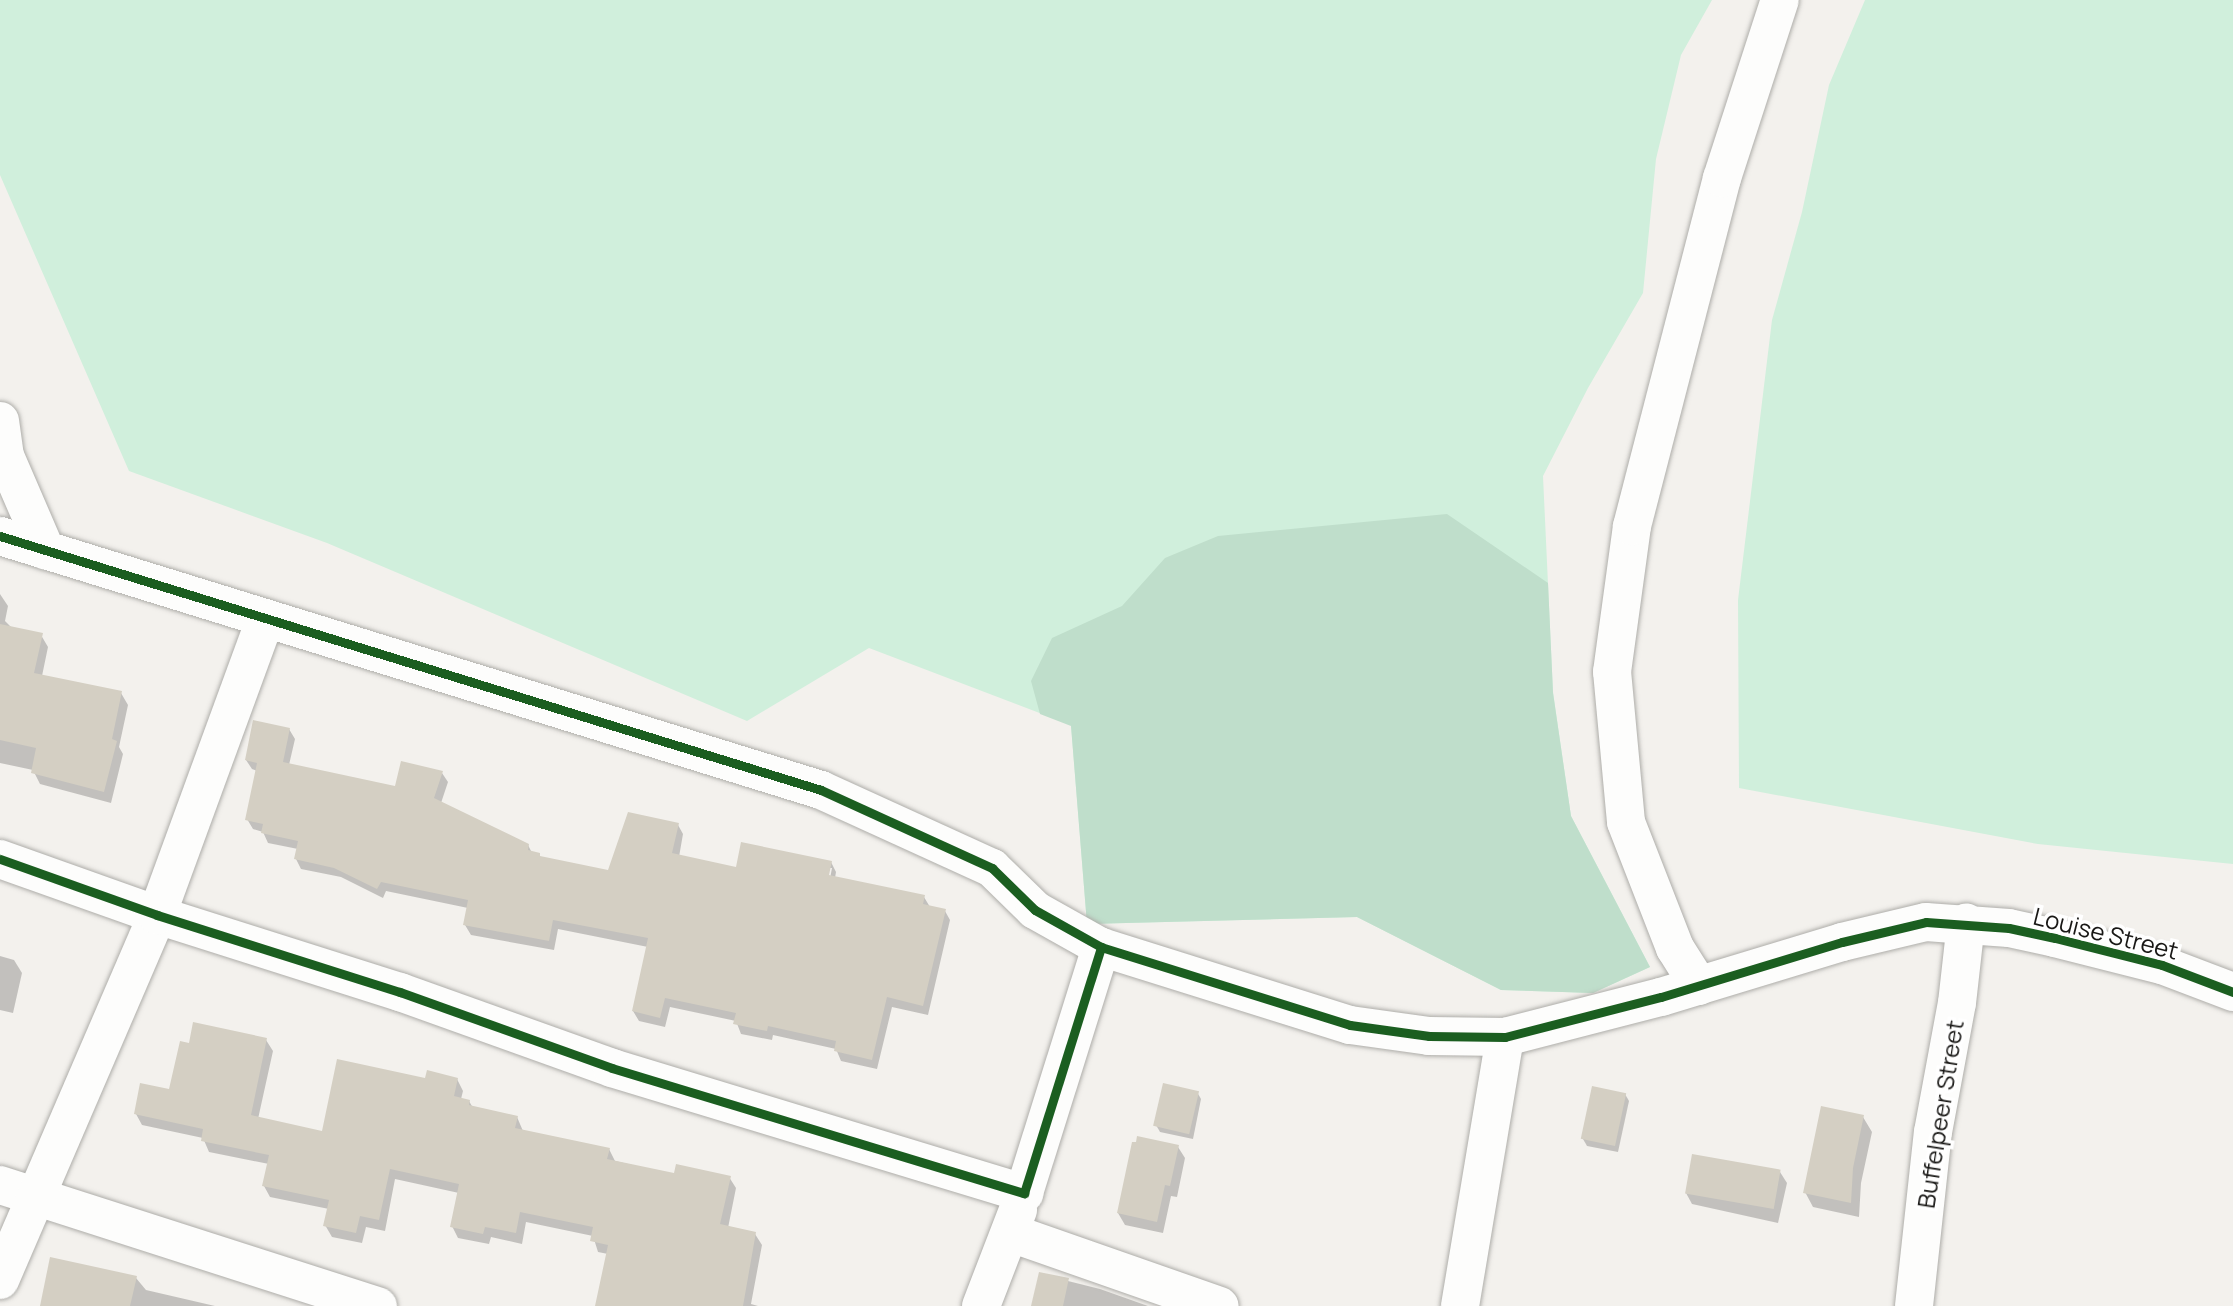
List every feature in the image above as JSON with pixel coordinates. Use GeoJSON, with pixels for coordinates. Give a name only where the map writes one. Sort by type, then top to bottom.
{"type":"FeatureCollection","features":[{"type":"Feature","properties":{"kind":"street"},"geometry":{"type":"LineString","coordinates":[[1699,986],[1675,948],[1626,822],[1612,672],[1632,526],[1722,178],[1780,0]]}},
{"type":"Feature","properties":{"kind":"street"},"geometry":{"type":"LineString","coordinates":[[0,421],[5,456],[46,551]]}},
{"type":"Feature","properties":{"kind":"street","name":"Louise Street"},"geometry":{"type":"LineString","coordinates":[[0,536],[821,790],[992,868],[1034,910],[1101,947],[1350,1025],[1429,1035],[1505,1037],[1699,986],[1896,928],[1926,922],[2009,928],[2162,965],[2233,992]]}},
{"type":"Feature","properties":{"kind":"street"},"geometry":{"type":"LineString","coordinates":[[0,1280],[157,915],[265,620]]}},
{"type":"Feature","properties":{"kind":"street"},"geometry":{"type":"LineString","coordinates":[[0,859],[157,915],[400,992],[612,1068],[1024,1193]]}},
{"type":"Feature","properties":{"kind":"street","name":"Buffelpeer Street"},"geometry":{"type":"LineString","coordinates":[[1914,1306],[1933,1132],[1957,1003],[1966,923]]}},
{"type":"Feature","properties":{"kind":"street"},"geometry":{"type":"LineString","coordinates":[[981,1306],[1011,1233],[1101,947]]}},
{"type":"Feature","properties":{"kind":"street"},"geometry":{"type":"LineString","coordinates":[[1460,1306],[1505,1037]]}},
{"type":"Feature","properties":{"kind":"street"},"geometry":{"type":"LineString","coordinates":[[0,1185],[37,1195],[328,1298],[378,1306]]}},
{"type":"Feature","properties":{"kind":"street"},"geometry":{"type":"LineString","coordinates":[[1011,1233],[1177,1299],[1220,1306]]}},
{"type":"Feature","properties":{"kind":"green space"},"geometry":{"type":"Polygon","coordinates":[[[0,0],[1712,0],[1681,55],[1656,159],[1643,293],[1588,388],[1543,476],[1553,692],[1571,816],[1650,967],[1593,993],[1501,990],[1357,917],[1087,924],[1071,725],[869,648],[747,721],[327,543],[129,471],[0,175],[0,0]]]}},
{"type":"Feature","properties":{"kind":"green space"},"geometry":{"type":"Polygon","coordinates":[[[1865,0],[2233,0],[2233,864],[2038,844],[1739,788],[1738,600],[1772,320],[1802,212],[1829,85],[1865,0]]]}},
{"type":"Feature","properties":{"kind":"green space"},"geometry":{"type":"Polygon","coordinates":[[[1447,514],[1548,583],[1553,693],[1571,816],[1650,967],[1593,993],[1501,990],[1357,917],[1087,924],[1071,726],[1040,714],[1031,681],[1052,638],[1122,606],[1165,558],[1218,536],[1447,514]]]}},
{"type":"Feature","properties":{"kind":"building"},"geometry":{"type":"Polygon","coordinates":[[[0,624],[43,633],[34,673],[122,691],[112,739],[117,741],[104,792],[31,773],[36,748],[0,740],[0,624]]]}},
{"type":"Feature","properties":{"kind":"building"},"geometry":{"type":"Polygon","coordinates":[[[253,720],[290,728],[283,762],[395,786],[401,761],[443,771],[434,798],[529,844],[528,850],[540,853],[540,856],[608,870],[628,812],[679,823],[672,853],[736,867],[741,842],[832,861],[829,875],[925,895],[923,904],[946,909],[923,1006],[887,997],[872,1060],[834,1051],[836,1041],[768,1026],[767,1031],[733,1024],[736,1013],[665,998],[660,1018],[632,1011],[648,938],[553,920],[549,941],[463,925],[468,900],[381,882],[377,889],[334,868],[294,859],[298,841],[261,833],[263,824],[245,820],[257,763],[245,760],[253,720]]]}},
{"type":"Feature","properties":{"kind":"building"},"geometry":{"type":"Polygon","coordinates":[[[193,1022],[267,1038],[251,1115],[322,1131],[337,1059],[425,1078],[427,1070],[458,1078],[454,1096],[470,1100],[469,1105],[518,1116],[515,1128],[610,1148],[607,1159],[674,1173],[676,1164],[731,1176],[720,1224],[756,1232],[743,1306],[595,1306],[608,1245],[590,1241],[593,1227],[520,1212],[516,1233],[485,1227],[483,1234],[450,1227],[459,1184],[390,1169],[379,1220],[360,1216],[356,1233],[323,1226],[329,1200],[262,1186],[269,1155],[201,1141],[203,1129],[134,1114],[140,1083],[169,1089],[180,1041],[189,1043],[193,1022]]]}},
{"type":"Feature","properties":{"kind":"building"},"geometry":{"type":"Polygon","coordinates":[[[1163,1083],[1199,1091],[1189,1134],[1153,1126],[1163,1083]]]}},
{"type":"Feature","properties":{"kind":"building"},"geometry":{"type":"Polygon","coordinates":[[[1592,1086],[1626,1093],[1615,1146],[1581,1139],[1592,1086]]]}},
{"type":"Feature","properties":{"kind":"building"},"geometry":{"type":"Polygon","coordinates":[[[1821,1106],[1864,1115],[1853,1168],[1851,1203],[1803,1193],[1821,1106]]]}},
{"type":"Feature","properties":{"kind":"building"},"geometry":{"type":"Polygon","coordinates":[[[1137,1136],[1179,1145],[1170,1186],[1165,1185],[1157,1222],[1117,1213],[1132,1142],[1136,1142],[1137,1136]]]}},
{"type":"Feature","properties":{"kind":"building"},"geometry":{"type":"Polygon","coordinates":[[[1692,1154],[1781,1170],[1774,1209],[1685,1193],[1692,1154]]]}},
{"type":"Feature","properties":{"kind":"building"},"geometry":{"type":"Polygon","coordinates":[[[50,1257],[137,1276],[130,1306],[40,1306],[50,1257]]]}},
{"type":"Feature","properties":{"kind":"building"},"geometry":{"type":"Polygon","coordinates":[[[1039,1272],[1069,1278],[1063,1306],[1031,1306],[1039,1272]]]}},
{"type":"Feature","properties":{"kind":"cycle path"},"geometry":{"type":"LineString","coordinates":[[0,536],[821,790],[992,868],[1035,910],[1101,947]]}},
{"type":"Feature","properties":{"kind":"cycle path"},"geometry":{"type":"LineString","coordinates":[[0,859],[157,915],[400,992],[612,1068],[1024,1193],[1101,947],[1350,1025],[1429,1036],[1505,1037],[1661,997],[1842,942],[1926,922],[2009,928],[2055,938],[2162,965],[2233,992]]}}]}
